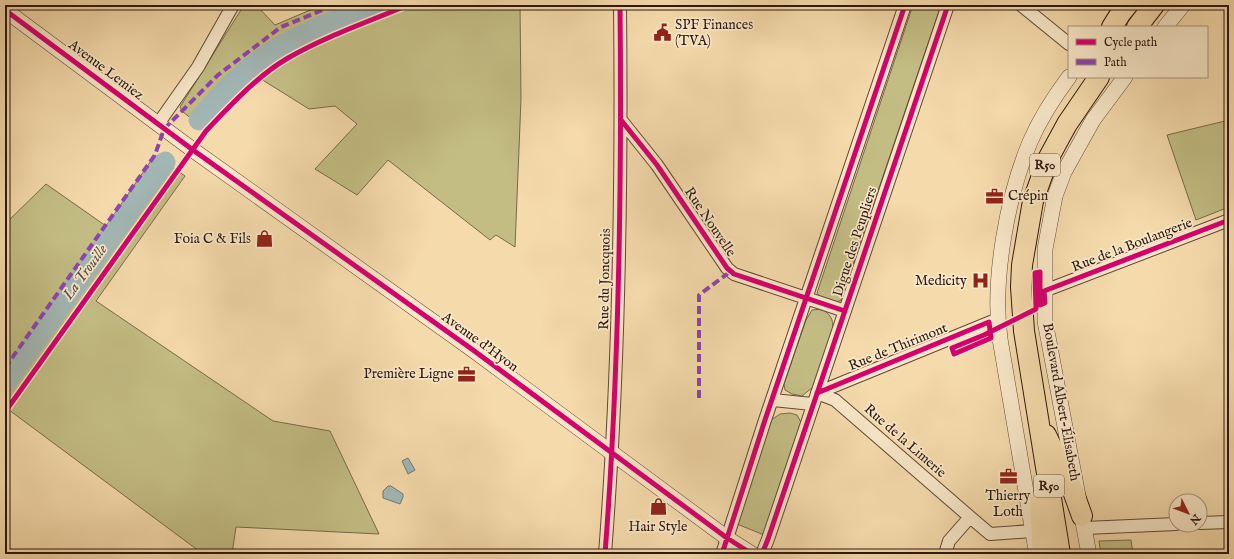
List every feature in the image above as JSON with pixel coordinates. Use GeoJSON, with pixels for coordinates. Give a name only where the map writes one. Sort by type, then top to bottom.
{"type":"FeatureCollection","features":[{"type":"Feature","properties":{"kind":"highway"},"geometry":{"type":"LineString","coordinates":[[1138,26],[1154,5]]}},
{"type":"Feature","properties":{"kind":"highway"},"geometry":{"type":"LineString","coordinates":[[1022,265],[1026,218],[1033,182],[1059,122],[1084,78]]}},
{"type":"Feature","properties":{"kind":"highway","name":"Boulevard Albert-Élisabeth"},"geometry":{"type":"LineString","coordinates":[[1060,554],[1024,331],[1021,286],[1022,265],[1033,201],[1048,159],[1067,124],[1098,78]]}},
{"type":"Feature","properties":{"kind":"highway"},"geometry":{"type":"LineString","coordinates":[[1038,417],[1062,466],[1084,522]]}},
{"type":"Feature","properties":{"kind":"highway"},"geometry":{"type":"LineString","coordinates":[[1038,417],[1043,554]]}},
{"type":"Feature","properties":{"kind":"street"},"geometry":{"type":"LineString","coordinates":[[158,124],[198,67],[233,5]]}},
{"type":"Feature","properties":{"kind":"street","name":"Rue du Joncquois"},"geometry":{"type":"LineString","coordinates":[[605,554],[612,455],[621,120],[620,5]]}},
{"type":"Feature","properties":{"kind":"street","name":"Digue des Peupliers"},"geometry":{"type":"LineString","coordinates":[[722,554],[906,5]]}},
{"type":"Feature","properties":{"kind":"street","name":"Digue des Peupliers"},"geometry":{"type":"LineString","coordinates":[[762,554],[948,5]]}},
{"type":"Feature","properties":{"kind":"street"},"geometry":{"type":"LineString","coordinates":[[1021,5],[1068,43]]}},
{"type":"Feature","properties":{"kind":"street"},"geometry":{"type":"LineString","coordinates":[[1166,26],[1183,5]]}},
{"type":"Feature","properties":{"kind":"street","name":"Avenue Lemiez"},"geometry":{"type":"LineString","coordinates":[[5,10],[193,150]]}},
{"type":"Feature","properties":{"kind":"street"},"geometry":{"type":"LineString","coordinates":[[1037,554],[998,319],[999,281],[1012,198],[1022,165],[1041,119],[1068,78]]}},
{"type":"Feature","properties":{"kind":"street","name":"Boulevard Albert-Élisabeth"},"geometry":{"type":"LineString","coordinates":[[1089,554],[1045,321],[1045,248],[1055,196],[1061,178],[1077,145],[1093,120],[1124,78]]}},
{"type":"Feature","properties":{"kind":"street","name":"Rue Nouvelle"},"geometry":{"type":"LineString","coordinates":[[621,120],[657,165],[727,268],[734,274],[807,297],[845,311]]}},
{"type":"Feature","properties":{"kind":"street","name":"Avenue d'Hyon"},"geometry":{"type":"LineString","coordinates":[[193,150],[473,350],[612,455],[727,538],[752,554]]}},
{"type":"Feature","properties":{"kind":"street","name":"Rue de la Boulangerie"},"geometry":{"type":"LineString","coordinates":[[1044,291],[1229,220]]}},
{"type":"Feature","properties":{"kind":"street","name":"Rue de Thirimont"},"geometry":{"type":"LineString","coordinates":[[814,399],[998,319]]}},
{"type":"Feature","properties":{"kind":"street"},"geometry":{"type":"LineString","coordinates":[[773,400],[814,399]]}},
{"type":"Feature","properties":{"kind":"street","name":"Rue de la Limerie"},"geometry":{"type":"LineString","coordinates":[[814,399],[834,400],[990,534],[1032,531]]}},
{"type":"Feature","properties":{"kind":"street"},"geometry":{"type":"LineString","coordinates":[[945,554],[949,541],[970,516]]}},
{"type":"Feature","properties":{"kind":"street"},"geometry":{"type":"LineString","coordinates":[[1084,522],[1168,524]]}},
{"type":"Feature","properties":{"kind":"street"},"geometry":{"type":"LineString","coordinates":[[1208,523],[1229,522]]}},
{"type":"Feature","properties":{"kind":"shaded area"},"geometry":{"type":"Polygon","coordinates":[[[244,5],[256,5],[275,25],[322,5],[520,5],[521,99],[515,247],[496,235],[490,240],[388,160],[357,195],[315,169],[357,124],[335,106],[309,109],[261,79],[235,101],[206,131],[182,111],[180,107],[244,5]]]}},
{"type":"Feature","properties":{"kind":"shaded area"},"geometry":{"type":"Polygon","coordinates":[[[913,5],[941,5],[841,300],[835,303],[821,298],[817,293],[913,5]]]}},
{"type":"Feature","properties":{"kind":"shaded area"},"geometry":{"type":"Polygon","coordinates":[[[1229,120],[1229,207],[1196,220],[1167,135],[1229,120]]]}},
{"type":"Feature","properties":{"kind":"shaded area"},"geometry":{"type":"Polygon","coordinates":[[[155,155],[185,176],[96,301],[273,421],[330,431],[379,534],[236,527],[232,554],[203,554],[9,410],[5,415],[5,224],[46,184],[106,226],[155,155]]]}},
{"type":"Feature","properties":{"kind":"shaded area"},"geometry":{"type":"Polygon","coordinates":[[[822,309],[828,313],[831,318],[833,322],[833,329],[813,387],[802,396],[792,394],[785,390],[784,384],[806,320],[812,310],[822,309]]]}},
{"type":"Feature","properties":{"kind":"shaded area"},"geometry":{"type":"Polygon","coordinates":[[[790,413],[797,415],[802,424],[764,535],[737,524],[771,420],[780,414],[790,413]]]}},
{"type":"Feature","properties":{"kind":"shaded area"},"geometry":{"type":"Polygon","coordinates":[[[408,458],[415,470],[408,474],[402,461],[408,458]]]}},
{"type":"Feature","properties":{"kind":"shaded area"},"geometry":{"type":"Polygon","coordinates":[[[388,486],[391,486],[403,494],[400,504],[383,498],[383,491],[388,486]]]}},
{"type":"Feature","properties":{"kind":"shaded area"},"geometry":{"type":"Polygon","coordinates":[[[1131,540],[1133,554],[1101,554],[1099,541],[1131,540]]]}},
{"type":"Feature","properties":{"kind":"waterway","name":"La Trouille"},"geometry":{"type":"LineString","coordinates":[[199,120],[229,86],[264,57],[304,34],[374,5]]}},
{"type":"Feature","properties":{"kind":"waterway","name":"La Trouille"},"geometry":{"type":"LineString","coordinates":[[5,383],[165,162]]}},
{"type":"Feature","properties":{"kind":"marked path"},"geometry":{"type":"LineString","coordinates":[[5,368],[155,155],[164,129],[218,75],[281,27],[335,5]]}},
{"type":"Feature","properties":{"kind":"marked path"},"geometry":{"type":"LineString","coordinates":[[699,398],[699,295],[731,271]]}},
{"type":"Feature","properties":{"kind":"cycle path"},"geometry":{"type":"LineString","coordinates":[[5,412],[206,131],[235,101],[266,73],[302,50],[408,5]]}},
{"type":"Feature","properties":{"kind":"cycle path"},"geometry":{"type":"LineString","coordinates":[[605,554],[614,417],[620,211],[620,5]]}},
{"type":"Feature","properties":{"kind":"cycle path"},"geometry":{"type":"LineString","coordinates":[[722,554],[764,423],[905,5]]}},
{"type":"Feature","properties":{"kind":"cycle path"},"geometry":{"type":"LineString","coordinates":[[762,554],[948,5]]}},
{"type":"Feature","properties":{"kind":"cycle path"},"geometry":{"type":"LineString","coordinates":[[5,10],[193,150],[473,350],[727,538],[752,554]]}},
{"type":"Feature","properties":{"kind":"cycle path"},"geometry":{"type":"LineString","coordinates":[[621,120],[657,165],[727,268],[734,274],[845,311]]}},
{"type":"Feature","properties":{"kind":"cycle path"},"geometry":{"type":"LineString","coordinates":[[817,393],[989,322],[991,338],[954,354],[952,348],[984,335],[1036,309],[1035,273],[1040,272],[1040,305],[1045,303],[1044,291],[1229,220]]}},
{"type":"Feature","properties":{"kind":"place","name":"SPF Finances (TVA)"},"geometry":{"type":"Point","coordinates":[662,33]}},
{"type":"Feature","properties":{"kind":"place","name":"Crépin"},"geometry":{"type":"Point","coordinates":[995,196]}},
{"type":"Feature","properties":{"kind":"place","name":"Foia C & Fils"},"geometry":{"type":"Point","coordinates":[264,239]}},
{"type":"Feature","properties":{"kind":"place","name":"Medicity"},"geometry":{"type":"Point","coordinates":[980,281]}},
{"type":"Feature","properties":{"kind":"place","name":"Première Ligne"},"geometry":{"type":"Point","coordinates":[467,374]}},
{"type":"Feature","properties":{"kind":"place","name":"Thierry Loth"},"geometry":{"type":"Point","coordinates":[1008,476]}},
{"type":"Feature","properties":{"kind":"place","name":"Hair Style"},"geometry":{"type":"Point","coordinates":[658,507]}}]}
